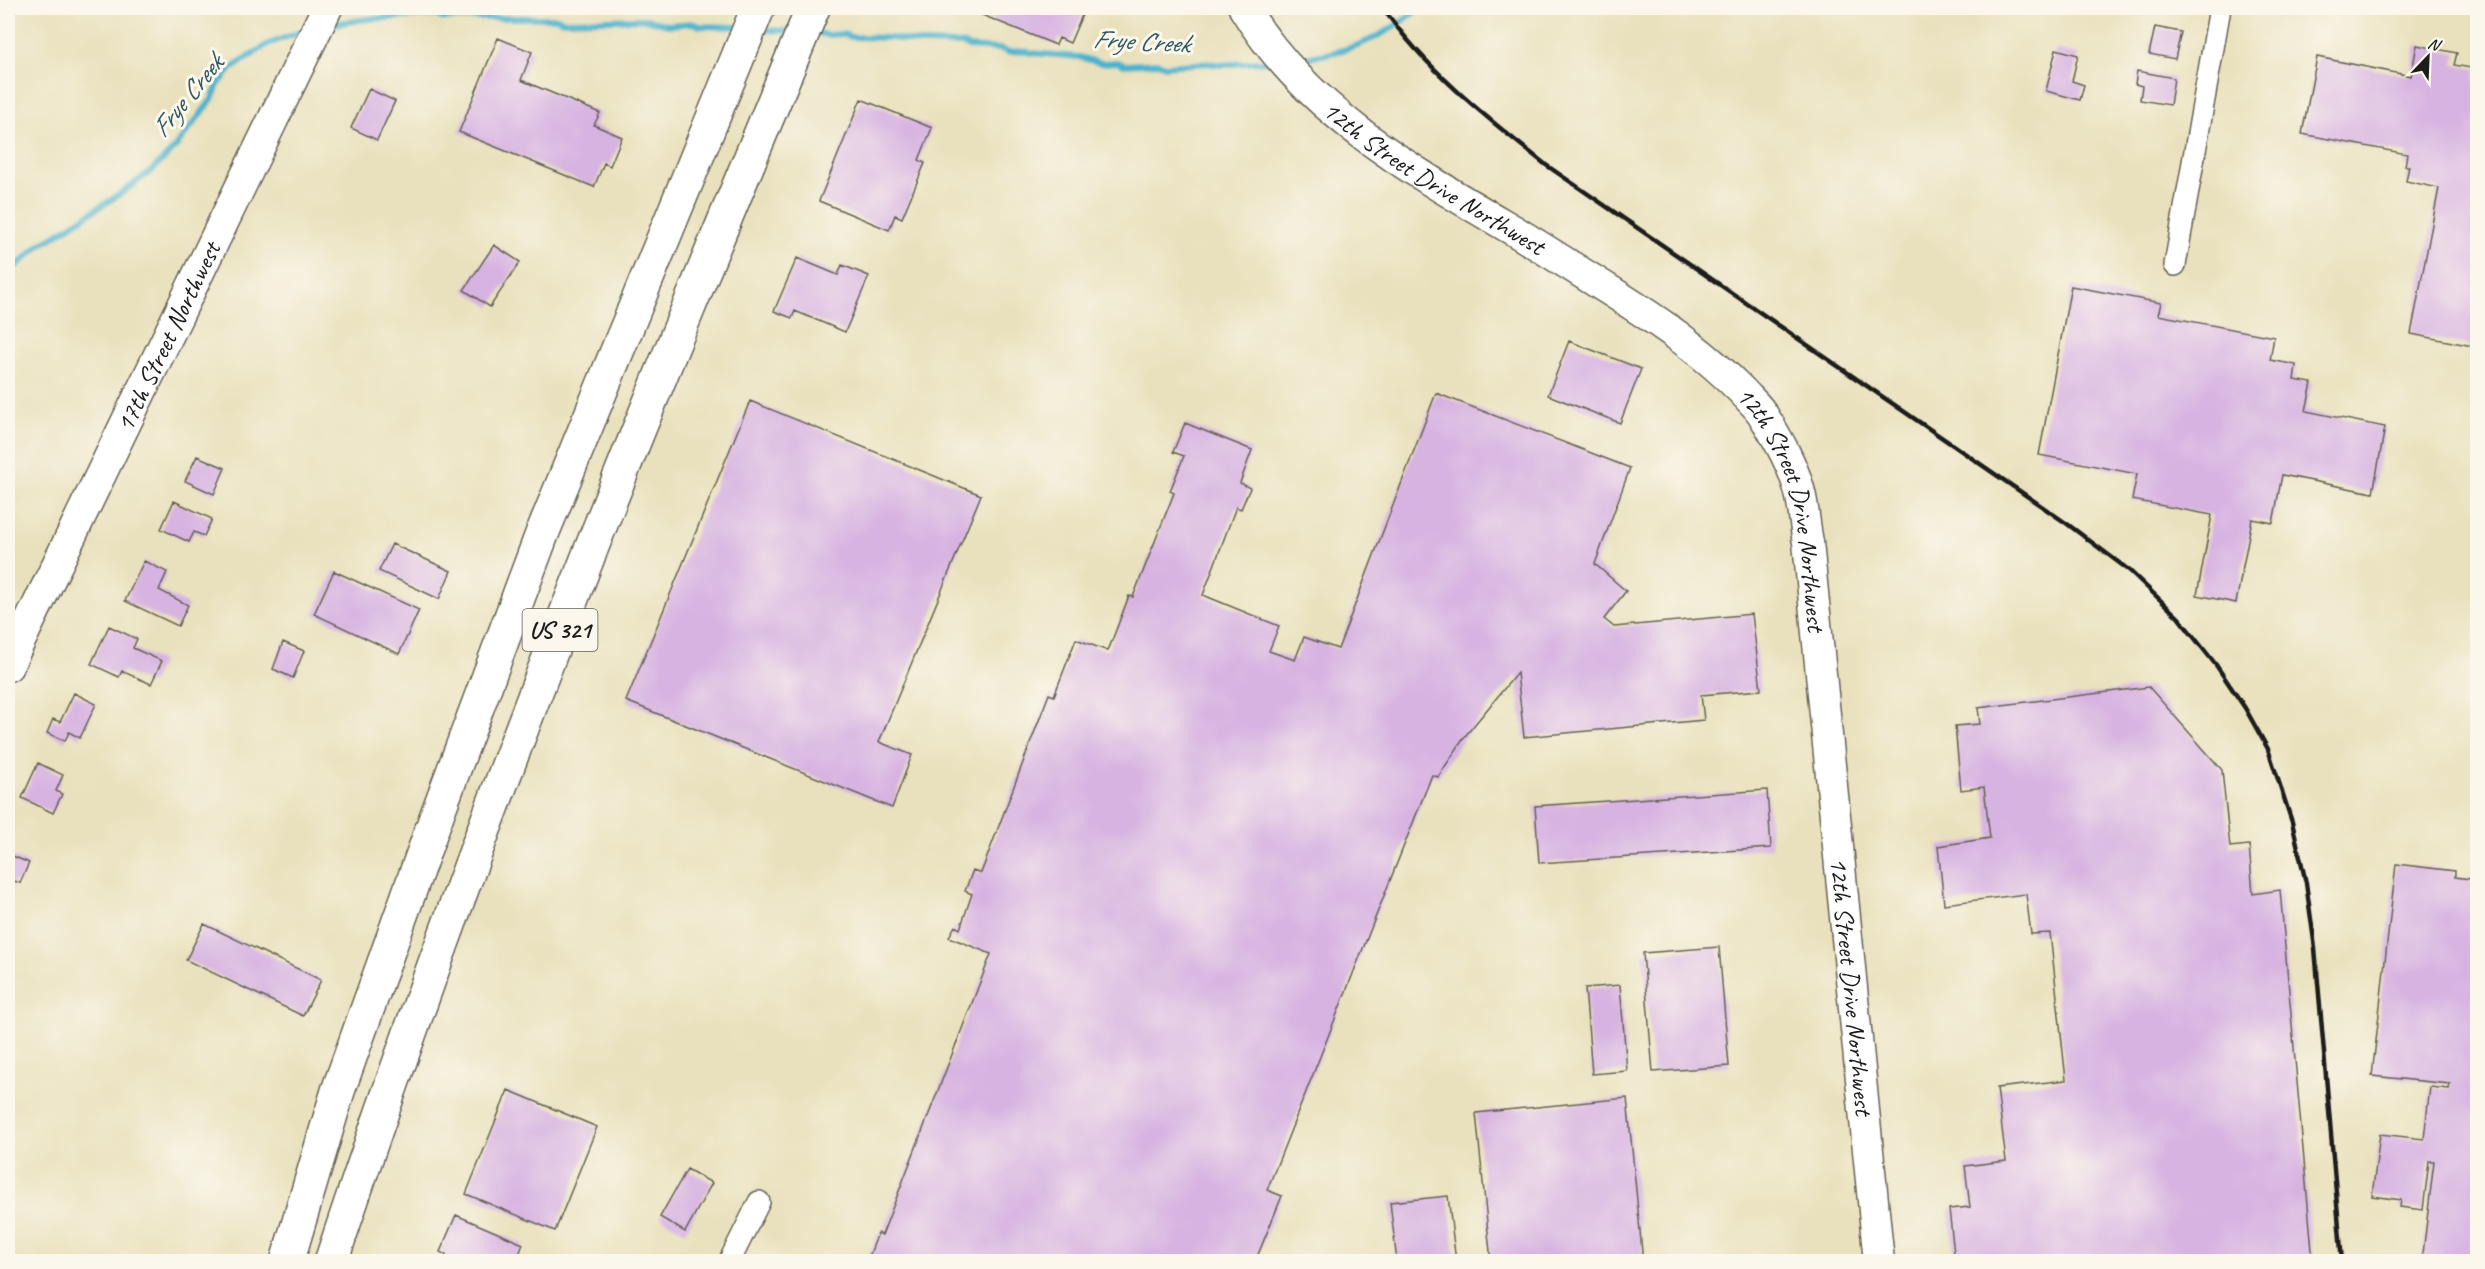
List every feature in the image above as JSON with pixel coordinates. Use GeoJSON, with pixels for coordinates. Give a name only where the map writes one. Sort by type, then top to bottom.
{"type":"FeatureCollection","features":[{"type":"Feature","properties":{"kind":"highway","name":"US 321"},"geometry":{"type":"LineString","coordinates":[[286,1262],[338,1091],[521,589],[758,8]]}},
{"type":"Feature","properties":{"kind":"highway","name":"US 321"},"geometry":{"type":"LineString","coordinates":[[331,1262],[381,1111],[478,843],[571,599],[813,8]]}},
{"type":"Feature","properties":{"kind":"street","name":"17th Street Northwest"},"geometry":{"type":"LineString","coordinates":[[8,666],[327,8]]}},
{"type":"Feature","properties":{"kind":"street","name":"12th Street Drive Northwest"},"geometry":{"type":"LineString","coordinates":[[1244,8],[1264,38],[1298,79],[1335,114],[1381,150],[1439,188],[1667,326],[1720,369],[1762,412],[1786,457],[1801,495],[1808,542],[1879,1262]]}},
{"type":"Feature","properties":{"kind":"street"},"geometry":{"type":"LineString","coordinates":[[2175,266],[2220,8]]}},
{"type":"Feature","properties":{"kind":"street"},"geometry":{"type":"LineString","coordinates":[[729,1262],[759,1202]]}},
{"type":"Feature","properties":{"kind":"building"},"geometry":{"type":"Polygon","coordinates":[[[965,8],[1085,8],[1070,43],[1059,38],[1056,45],[965,8]]]}},
{"type":"Feature","properties":{"kind":"building"},"geometry":{"type":"Polygon","coordinates":[[[2155,27],[2181,32],[2175,59],[2149,54],[2155,27]]]}},
{"type":"Feature","properties":{"kind":"building"},"geometry":{"type":"Polygon","coordinates":[[[498,38],[532,52],[521,80],[600,113],[594,125],[622,137],[610,166],[604,163],[594,187],[459,132],[498,38]]]}},
{"type":"Feature","properties":{"kind":"building"},"geometry":{"type":"Polygon","coordinates":[[[2417,45],[2457,53],[2454,65],[2477,69],[2474,82],[2478,82],[2478,347],[2411,334],[2439,188],[2406,181],[2409,166],[2405,166],[2407,154],[2302,134],[2317,57],[2411,76],[2417,45]]]}},
{"type":"Feature","properties":{"kind":"building"},"geometry":{"type":"Polygon","coordinates":[[[2056,49],[2078,55],[2072,81],[2084,85],[2080,100],[2046,91],[2056,49]]]}},
{"type":"Feature","properties":{"kind":"building"},"geometry":{"type":"Polygon","coordinates":[[[2137,71],[2174,78],[2170,105],[2140,100],[2142,86],[2135,84],[2137,71]]]}},
{"type":"Feature","properties":{"kind":"building"},"geometry":{"type":"Polygon","coordinates":[[[369,89],[395,101],[377,140],[351,128],[369,89]]]}},
{"type":"Feature","properties":{"kind":"building"},"geometry":{"type":"Polygon","coordinates":[[[861,99],[932,128],[919,160],[925,163],[902,218],[895,215],[889,230],[819,201],[861,99]]]}},
{"type":"Feature","properties":{"kind":"building"},"geometry":{"type":"Polygon","coordinates":[[[494,245],[520,262],[490,307],[464,290],[494,245]]]}},
{"type":"Feature","properties":{"kind":"building"},"geometry":{"type":"Polygon","coordinates":[[[797,258],[838,275],[842,265],[869,276],[845,332],[795,311],[792,318],[774,311],[797,258]]]}},
{"type":"Feature","properties":{"kind":"building"},"geometry":{"type":"Polygon","coordinates":[[[2071,286],[2161,303],[2158,315],[2274,337],[2270,360],[2296,365],[2294,380],[2312,383],[2306,411],[2385,427],[2373,493],[2282,475],[2273,523],[2252,519],[2236,603],[2197,595],[2212,515],[2132,500],[2137,474],[2039,455],[2071,286]]]}},
{"type":"Feature","properties":{"kind":"building"},"geometry":{"type":"Polygon","coordinates":[[[1569,341],[1641,369],[1620,423],[1548,395],[1569,341]]]}},
{"type":"Feature","properties":{"kind":"building"},"geometry":{"type":"Polygon","coordinates":[[[1436,393],[1630,468],[1595,564],[1626,591],[1604,619],[1614,627],[1752,614],[1761,690],[1701,695],[1704,720],[1524,737],[1517,673],[1466,735],[1438,777],[1432,775],[1267,1190],[1282,1196],[1255,1262],[867,1262],[878,1233],[882,1235],[991,954],[949,937],[955,926],[960,929],[972,894],[965,891],[973,870],[981,873],[1049,694],[1054,696],[1076,639],[1108,651],[1129,596],[1133,597],[1174,493],[1170,491],[1184,456],[1173,452],[1185,423],[1252,450],[1240,483],[1250,488],[1241,509],[1236,507],[1203,595],[1279,626],[1269,651],[1295,660],[1304,637],[1338,649],[1436,393]]]}},
{"type":"Feature","properties":{"kind":"building"},"geometry":{"type":"Polygon","coordinates":[[[750,401],[981,495],[879,742],[912,755],[892,808],[626,701],[750,401]]]}},
{"type":"Feature","properties":{"kind":"building"},"geometry":{"type":"Polygon","coordinates":[[[197,456],[225,468],[214,494],[185,481],[197,456]]]}},
{"type":"Feature","properties":{"kind":"building"},"geometry":{"type":"Polygon","coordinates":[[[174,501],[212,519],[204,536],[194,532],[189,542],[161,529],[174,501]]]}},
{"type":"Feature","properties":{"kind":"building"},"geometry":{"type":"Polygon","coordinates":[[[392,544],[451,571],[439,599],[379,571],[392,544]]]}},
{"type":"Feature","properties":{"kind":"building"},"geometry":{"type":"Polygon","coordinates":[[[144,561],[167,572],[159,590],[188,605],[178,626],[125,601],[144,561]]]}},
{"type":"Feature","properties":{"kind":"building"},"geometry":{"type":"Polygon","coordinates":[[[334,571],[419,610],[399,654],[314,614],[334,571]]]}},
{"type":"Feature","properties":{"kind":"building"},"geometry":{"type":"Polygon","coordinates":[[[109,626],[137,639],[133,648],[162,661],[151,684],[122,671],[119,677],[91,664],[109,626]]]}},
{"type":"Feature","properties":{"kind":"building"},"geometry":{"type":"Polygon","coordinates":[[[283,642],[304,651],[293,678],[273,669],[283,642]]]}},
{"type":"Feature","properties":{"kind":"building"},"geometry":{"type":"Polygon","coordinates":[[[2149,687],[2222,770],[2230,847],[2249,845],[2253,894],[2280,890],[2313,1262],[1955,1262],[1949,1209],[1970,1207],[1965,1166],[2006,1161],[1997,1088],[2066,1080],[2050,933],[2031,934],[2026,894],[1944,904],[1938,846],[1990,838],[1984,787],[1961,790],[1955,726],[1980,724],[1978,708],[2149,687]]]}},
{"type":"Feature","properties":{"kind":"building"},"geometry":{"type":"Polygon","coordinates":[[[74,693],[96,704],[80,738],[69,732],[65,741],[47,733],[53,719],[60,722],[74,693]]]}},
{"type":"Feature","properties":{"kind":"building"},"geometry":{"type":"Polygon","coordinates":[[[38,763],[63,775],[56,791],[62,794],[53,813],[22,798],[38,763]]]}},
{"type":"Feature","properties":{"kind":"building"},"geometry":{"type":"Polygon","coordinates":[[[1767,790],[1771,848],[1539,863],[1535,806],[1767,790]]]}},
{"type":"Feature","properties":{"kind":"building"},"geometry":{"type":"Polygon","coordinates":[[[8,854],[29,863],[20,883],[14,881],[8,896],[8,854]]]}},
{"type":"Feature","properties":{"kind":"building"},"geometry":{"type":"Polygon","coordinates":[[[2396,864],[2455,871],[2455,877],[2478,880],[2478,1238],[2475,1262],[2422,1262],[2434,1161],[2429,1161],[2423,1210],[2400,1207],[2401,1200],[2372,1196],[2380,1134],[2424,1139],[2430,1087],[2449,1089],[2450,1084],[2372,1076],[2396,864]]]}},
{"type":"Feature","properties":{"kind":"building"},"geometry":{"type":"Polygon","coordinates":[[[204,924],[321,980],[303,1016],[186,960],[204,924]]]}},
{"type":"Feature","properties":{"kind":"building"},"geometry":{"type":"Polygon","coordinates":[[[1719,947],[1729,1066],[1653,1072],[1643,953],[1719,947]]]}},
{"type":"Feature","properties":{"kind":"building"},"geometry":{"type":"Polygon","coordinates":[[[1620,985],[1627,1071],[1592,1074],[1585,988],[1620,985]]]}},
{"type":"Feature","properties":{"kind":"building"},"geometry":{"type":"Polygon","coordinates":[[[508,1090],[597,1127],[555,1231],[466,1194],[508,1090]]]}},
{"type":"Feature","properties":{"kind":"building"},"geometry":{"type":"Polygon","coordinates":[[[1627,1098],[1643,1262],[1491,1262],[1476,1113],[1627,1098]]]}},
{"type":"Feature","properties":{"kind":"building"},"geometry":{"type":"Polygon","coordinates":[[[687,1169],[712,1183],[685,1232],[660,1217],[687,1169]]]}},
{"type":"Feature","properties":{"kind":"building"},"geometry":{"type":"Polygon","coordinates":[[[1448,1196],[1456,1262],[1397,1262],[1390,1202],[1448,1196]]]}},
{"type":"Feature","properties":{"kind":"building"},"geometry":{"type":"Polygon","coordinates":[[[456,1215],[523,1244],[516,1262],[443,1262],[446,1255],[440,1252],[456,1215]]]}},
{"type":"Feature","properties":{"kind":"waterway","name":"Frye Creek"},"geometry":{"type":"LineString","coordinates":[[1293,59],[1329,54],[1361,44],[1390,29],[1420,8]]}},
{"type":"Feature","properties":{"kind":"waterway","name":"Frye Creek"},"geometry":{"type":"LineString","coordinates":[[328,25],[368,19],[435,15],[442,18],[557,18],[564,21],[646,19],[668,25],[693,23],[700,26],[740,27]]}},
{"type":"Feature","properties":{"kind":"waterway","name":"Frye Creek"},"geometry":{"type":"LineString","coordinates":[[8,273],[39,246],[123,192],[151,171],[174,149],[212,99],[218,85],[231,69],[268,44],[306,30]]}},
{"type":"Feature","properties":{"kind":"waterway","name":"Frye Creek"},"geometry":{"type":"LineString","coordinates":[[759,30],[794,31]]}},
{"type":"Feature","properties":{"kind":"waterway","name":"Frye Creek"},"geometry":{"type":"LineString","coordinates":[[813,32],[827,35],[844,34],[851,37],[891,38],[921,43],[962,44],[1008,52],[1024,51],[1079,57],[1101,63],[1118,62],[1124,65],[1158,63],[1165,66],[1207,63],[1222,65],[1271,61]]}},
{"type":"Feature","properties":{"kind":"railway"},"geometry":{"type":"LineString","coordinates":[[1383,8],[1400,31],[1438,73],[1546,165],[2066,523],[2130,571],[2178,617],[2216,665],[2245,708],[2268,749],[2292,822],[2306,883],[2315,948],[2342,1262]]}}]}
